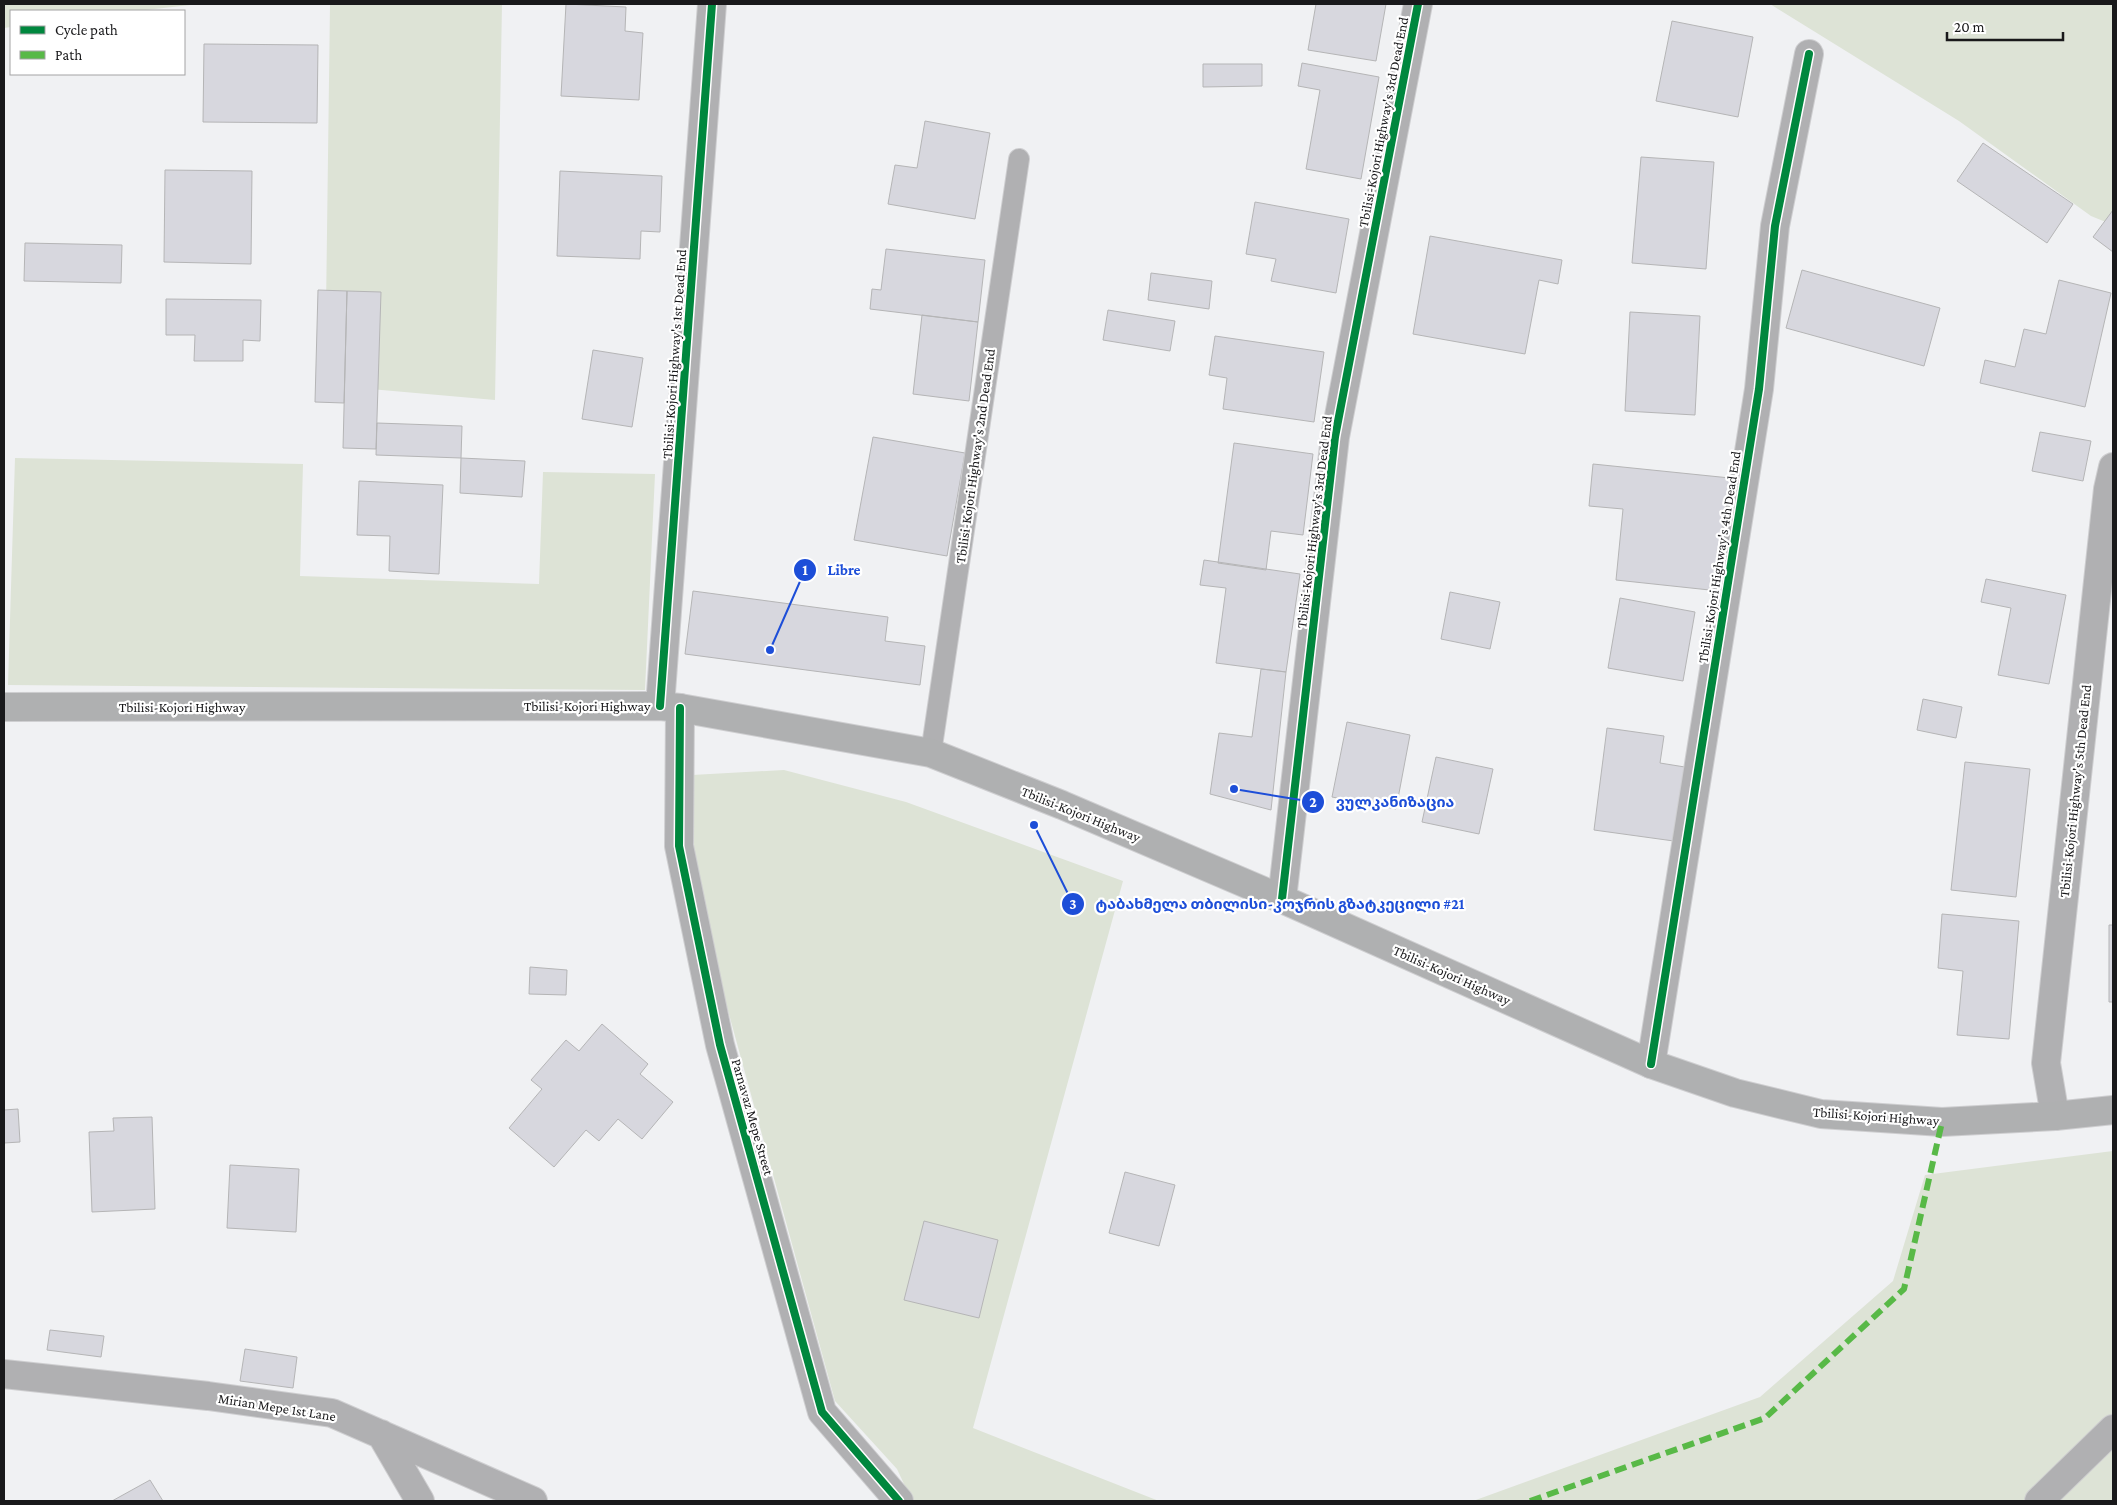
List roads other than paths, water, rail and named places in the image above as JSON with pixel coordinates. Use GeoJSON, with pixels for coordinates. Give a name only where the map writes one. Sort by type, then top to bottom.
{"type":"FeatureCollection","features":[{"type":"Feature","properties":{"kind":"main road","name":"Tbilisi-Kojori Highway"},"geometry":{"type":"LineString","coordinates":[[4,707],[670,707],[931,753],[1062,805],[1282,899],[1651,1064],[1735,1094],[1821,1114],[1942,1122],[2055,1116],[2113,1110]]}},
{"type":"Feature","properties":{"kind":"street","name":"Tbilisi-Kojori Highway's 1st Dead End"},"geometry":{"type":"LineString","coordinates":[[670,707],[712,4]]}},
{"type":"Feature","properties":{"kind":"street","name":"Tbilisi-Kojori Highway's 3rd Dead End"},"geometry":{"type":"LineString","coordinates":[[1282,899],[1336,437],[1418,4]]}},
{"type":"Feature","properties":{"kind":"street","name":"Tbilisi-Kojori Highway's 4th Dead End"},"geometry":{"type":"LineString","coordinates":[[1651,1064],[1759,389],[1775,226],[1809,54]]}},
{"type":"Feature","properties":{"kind":"street","name":"Tbilisi-Kojori Highway's 5th Dead End"},"geometry":{"type":"LineString","coordinates":[[2055,1116],[2046,1062],[2107,499],[2113,466]]}},
{"type":"Feature","properties":{"kind":"street","name":"Parnavaz Mepe Street"},"geometry":{"type":"LineString","coordinates":[[670,707],[679,846],[720,1045],[822,1412],[899,1501]]}},
{"type":"Feature","properties":{"kind":"street","name":"Mirian Mepe 1st Lane"},"geometry":{"type":"LineString","coordinates":[[4,1374],[208,1396],[332,1413],[533,1501]]}},
{"type":"Feature","properties":{"kind":"street"},"geometry":{"type":"LineString","coordinates":[[2039,1501],[2113,1429]]}},
{"type":"Feature","properties":{"kind":"street"},"geometry":{"type":"LineString","coordinates":[[381,1434],[420,1501]]}},
{"type":"Feature","properties":{"kind":"lane","name":"Tbilisi-Kojori Highway's 2nd Dead End"},"geometry":{"type":"LineString","coordinates":[[931,753],[1018,159]]}},
{"type":"Feature","properties":{"kind":"place","name":"Libre"},"geometry":{"type":"Point","coordinates":[770,650]}},
{"type":"Feature","properties":{"kind":"place","name":"ვულკანიზაცია"},"geometry":{"type":"Point","coordinates":[1234,789]}},
{"type":"Feature","properties":{"kind":"place","name":"ტაბახმელა თბილისი-კოჯრის გზატკეცილი #21"},"geometry":{"type":"Point","coordinates":[1034,825]}}]}
